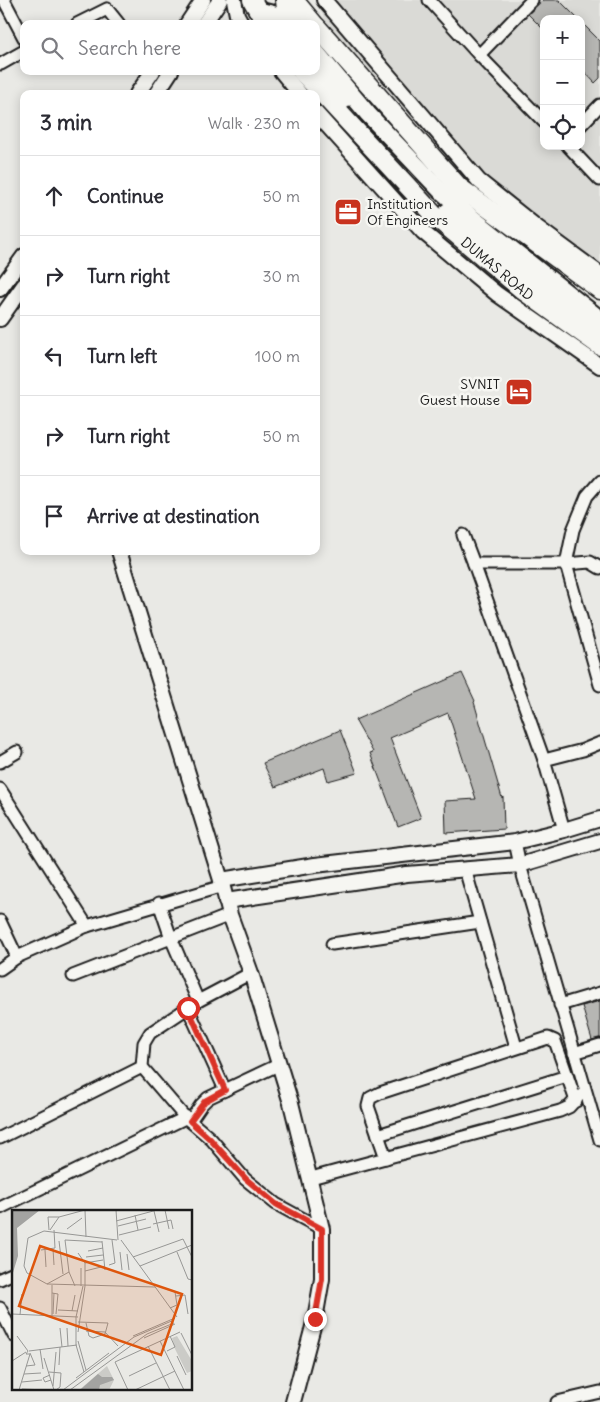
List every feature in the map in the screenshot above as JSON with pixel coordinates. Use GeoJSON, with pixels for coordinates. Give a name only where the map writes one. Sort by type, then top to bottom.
{"type":"FeatureCollection","features":[{"type":"Feature","properties":{"kind":"main road"},"geometry":{"type":"LineString","coordinates":[[284,0],[285,9],[292,20]]}},
{"type":"Feature","properties":{"kind":"main road"},"geometry":{"type":"LineString","coordinates":[[294,0],[311,20]]}},
{"type":"Feature","properties":{"kind":"main road"},"geometry":{"type":"LineString","coordinates":[[258,11],[273,14],[277,20]]}},
{"type":"Feature","properties":{"kind":"main road"},"geometry":{"type":"LineString","coordinates":[[320,31],[459,187],[600,290]]}},
{"type":"Feature","properties":{"kind":"main road"},"geometry":{"type":"LineString","coordinates":[[320,57],[368,114],[442,191],[470,216],[600,319]]}},
{"type":"Feature","properties":{"kind":"main road","name":"DUMAS ROAD"},"geometry":{"type":"LineString","coordinates":[[305,75],[319,90]]}},
{"type":"Feature","properties":{"kind":"main road"},"geometry":{"type":"LineString","coordinates":[[320,75],[359,120],[435,199],[470,231],[600,334]]}},
{"type":"Feature","properties":{"kind":"main road","name":"DUMAS ROAD"},"geometry":{"type":"LineString","coordinates":[[320,92],[438,219],[525,292],[600,346]]}},
{"type":"Feature","properties":{"kind":"street"},"geometry":{"type":"LineString","coordinates":[[4,0],[20,30]]}},
{"type":"Feature","properties":{"kind":"street"},"geometry":{"type":"LineString","coordinates":[[190,20],[203,0]]}},
{"type":"Feature","properties":{"kind":"street"},"geometry":{"type":"LineString","coordinates":[[207,20],[220,0]]}},
{"type":"Feature","properties":{"kind":"street"},"geometry":{"type":"LineString","coordinates":[[234,0],[240,20]]}},
{"type":"Feature","properties":{"kind":"street"},"geometry":{"type":"LineString","coordinates":[[324,0],[479,181],[600,274]]}},
{"type":"Feature","properties":{"kind":"street"},"geometry":{"type":"LineString","coordinates":[[429,0],[540,118]]}},
{"type":"Feature","properties":{"kind":"street"},"geometry":{"type":"LineString","coordinates":[[479,55],[532,0]]}},
{"type":"Feature","properties":{"kind":"street"},"geometry":{"type":"LineString","coordinates":[[85,20],[106,9],[116,20]]}},
{"type":"Feature","properties":{"kind":"street"},"geometry":{"type":"LineString","coordinates":[[1,64],[20,53]]}},
{"type":"Feature","properties":{"kind":"street"},"geometry":{"type":"LineString","coordinates":[[140,90],[150,75]]}},
{"type":"Feature","properties":{"kind":"street"},"geometry":{"type":"LineString","coordinates":[[159,90],[168,75]]}},
{"type":"Feature","properties":{"kind":"street"},"geometry":{"type":"LineString","coordinates":[[284,75],[297,90]]}},
{"type":"Feature","properties":{"kind":"street"},"geometry":{"type":"LineString","coordinates":[[585,121],[600,105]]}},
{"type":"Feature","properties":{"kind":"street"},"geometry":{"type":"LineString","coordinates":[[320,117],[423,232],[497,294],[600,366]]}},
{"type":"Feature","properties":{"kind":"street"},"geometry":{"type":"LineString","coordinates":[[572,150],[600,180]]}},
{"type":"Feature","properties":{"kind":"street"},"geometry":{"type":"LineString","coordinates":[[0,289],[20,264]]}},
{"type":"Feature","properties":{"kind":"street"},"geometry":{"type":"LineString","coordinates":[[0,319],[20,291]]}},
{"type":"Feature","properties":{"kind":"street"},"geometry":{"type":"LineString","coordinates":[[600,481],[587,496],[573,530],[566,564],[600,685]]}},
{"type":"Feature","properties":{"kind":"street"},"geometry":{"type":"LineString","coordinates":[[464,536],[544,760],[564,830]]}},
{"type":"Feature","properties":{"kind":"street"},"geometry":{"type":"LineString","coordinates":[[120,555],[222,883],[230,915],[251,973],[291,1103],[311,1178],[322,1229],[321,1287],[315,1319],[293,1402]]}},
{"type":"Feature","properties":{"kind":"street"},"geometry":{"type":"LineString","coordinates":[[474,564],[566,564],[590,562],[600,568]]}},
{"type":"Feature","properties":{"kind":"street"},"geometry":{"type":"LineString","coordinates":[[544,760],[583,750],[600,743]]}},
{"type":"Feature","properties":{"kind":"street"},"geometry":{"type":"LineString","coordinates":[[0,762],[17,752]]}},
{"type":"Feature","properties":{"kind":"street"},"geometry":{"type":"LineString","coordinates":[[0,789],[87,926]]}},
{"type":"Feature","properties":{"kind":"street"},"geometry":{"type":"LineString","coordinates":[[0,968],[17,956],[87,926],[222,883],[315,865],[515,842],[600,819]]}},
{"type":"Feature","properties":{"kind":"street"},"geometry":{"type":"LineString","coordinates":[[226,901],[407,874],[520,865],[600,841]]}},
{"type":"Feature","properties":{"kind":"street"},"geometry":{"type":"LineString","coordinates":[[515,842],[520,865],[600,1140]]}},
{"type":"Feature","properties":{"kind":"street"},"geometry":{"type":"LineString","coordinates":[[465,869],[516,1047]]}},
{"type":"Feature","properties":{"kind":"street"},"geometry":{"type":"LineString","coordinates":[[159,903],[193,1005],[225,1090]]}},
{"type":"Feature","properties":{"kind":"street"},"geometry":{"type":"LineString","coordinates":[[73,976],[230,915]]}},
{"type":"Feature","properties":{"kind":"street"},"geometry":{"type":"LineString","coordinates":[[0,921],[17,956]]}},
{"type":"Feature","properties":{"kind":"street"},"geometry":{"type":"LineString","coordinates":[[332,944],[480,922]]}},
{"type":"Feature","properties":{"kind":"street"},"geometry":{"type":"LineString","coordinates":[[251,973],[193,1005],[150,1034],[144,1043],[142,1067],[188,1119],[210,1139],[246,1179],[276,1204],[322,1229]]}},
{"type":"Feature","properties":{"kind":"street"},"geometry":{"type":"LineString","coordinates":[[560,1005],[600,993]]}},
{"type":"Feature","properties":{"kind":"street"},"geometry":{"type":"LineString","coordinates":[[386,1158],[368,1106],[370,1098],[516,1047],[548,1038],[554,1041],[576,1101]]}},
{"type":"Feature","properties":{"kind":"street"},"geometry":{"type":"LineString","coordinates":[[574,1053],[600,1045]]}},
{"type":"Feature","properties":{"kind":"street"},"geometry":{"type":"LineString","coordinates":[[0,1208],[188,1119],[205,1101],[278,1065]]}},
{"type":"Feature","properties":{"kind":"street"},"geometry":{"type":"LineString","coordinates":[[0,1138],[142,1067]]}},
{"type":"Feature","properties":{"kind":"street"},"geometry":{"type":"LineString","coordinates":[[378,1135],[567,1076]]}},
{"type":"Feature","properties":{"kind":"street"},"geometry":{"type":"LineString","coordinates":[[311,1178],[560,1111],[576,1101],[584,1088]]}},
{"type":"Feature","properties":{"kind":"street"},"geometry":{"type":"LineString","coordinates":[[0,1279],[12,1274]]}},
{"type":"Feature","properties":{"kind":"street"},"geometry":{"type":"LineString","coordinates":[[0,1308],[12,1332]]}},
{"type":"Feature","properties":{"kind":"street"},"geometry":{"type":"LineString","coordinates":[[557,1402],[600,1392]]}},
{"type":"Feature","properties":{"kind":"shaded area"},"geometry":{"type":"Polygon","coordinates":[[[315,0],[600,0],[600,289],[462,184],[339,45],[315,0]]]}},
{"type":"Feature","properties":{"kind":"building"},"geometry":{"type":"Polygon","coordinates":[[[543,0],[559,0],[574,15],[540,15],[540,26],[528,14],[543,0]]]}},
{"type":"Feature","properties":{"kind":"building"},"geometry":{"type":"Polygon","coordinates":[[[585,26],[600,41],[600,78],[595,83],[585,72],[585,26]]]}},
{"type":"Feature","properties":{"kind":"building"},"geometry":{"type":"Polygon","coordinates":[[[462,673],[475,701],[503,797],[504,829],[446,833],[445,801],[476,799],[448,713],[390,738],[421,818],[398,827],[370,753],[373,752],[355,720],[462,673]]]}},
{"type":"Feature","properties":{"kind":"building"},"geometry":{"type":"Polygon","coordinates":[[[340,730],[357,773],[328,781],[324,768],[275,787],[263,763],[340,730]]]}},
{"type":"Feature","properties":{"kind":"building"},"geometry":{"type":"Polygon","coordinates":[[[600,1001],[600,1038],[592,1040],[582,1006],[600,1001]]]}},
{"type":"Feature","properties":{"kind":"place","name":"Institution Of Engineers"},"geometry":{"type":"Point","coordinates":[348,212]}},
{"type":"Feature","properties":{"kind":"place","name":"SVNIT Guest House"},"geometry":{"type":"Point","coordinates":[519,392]}},
{"type":"Feature","properties":{"kind":"route"},"geometry":{"type":"LineString","coordinates":[[188,1008],[225,1090],[208,1098],[190,1121],[210,1139],[246,1179],[276,1204],[322,1229],[322,1279],[315,1319]]}}]}
